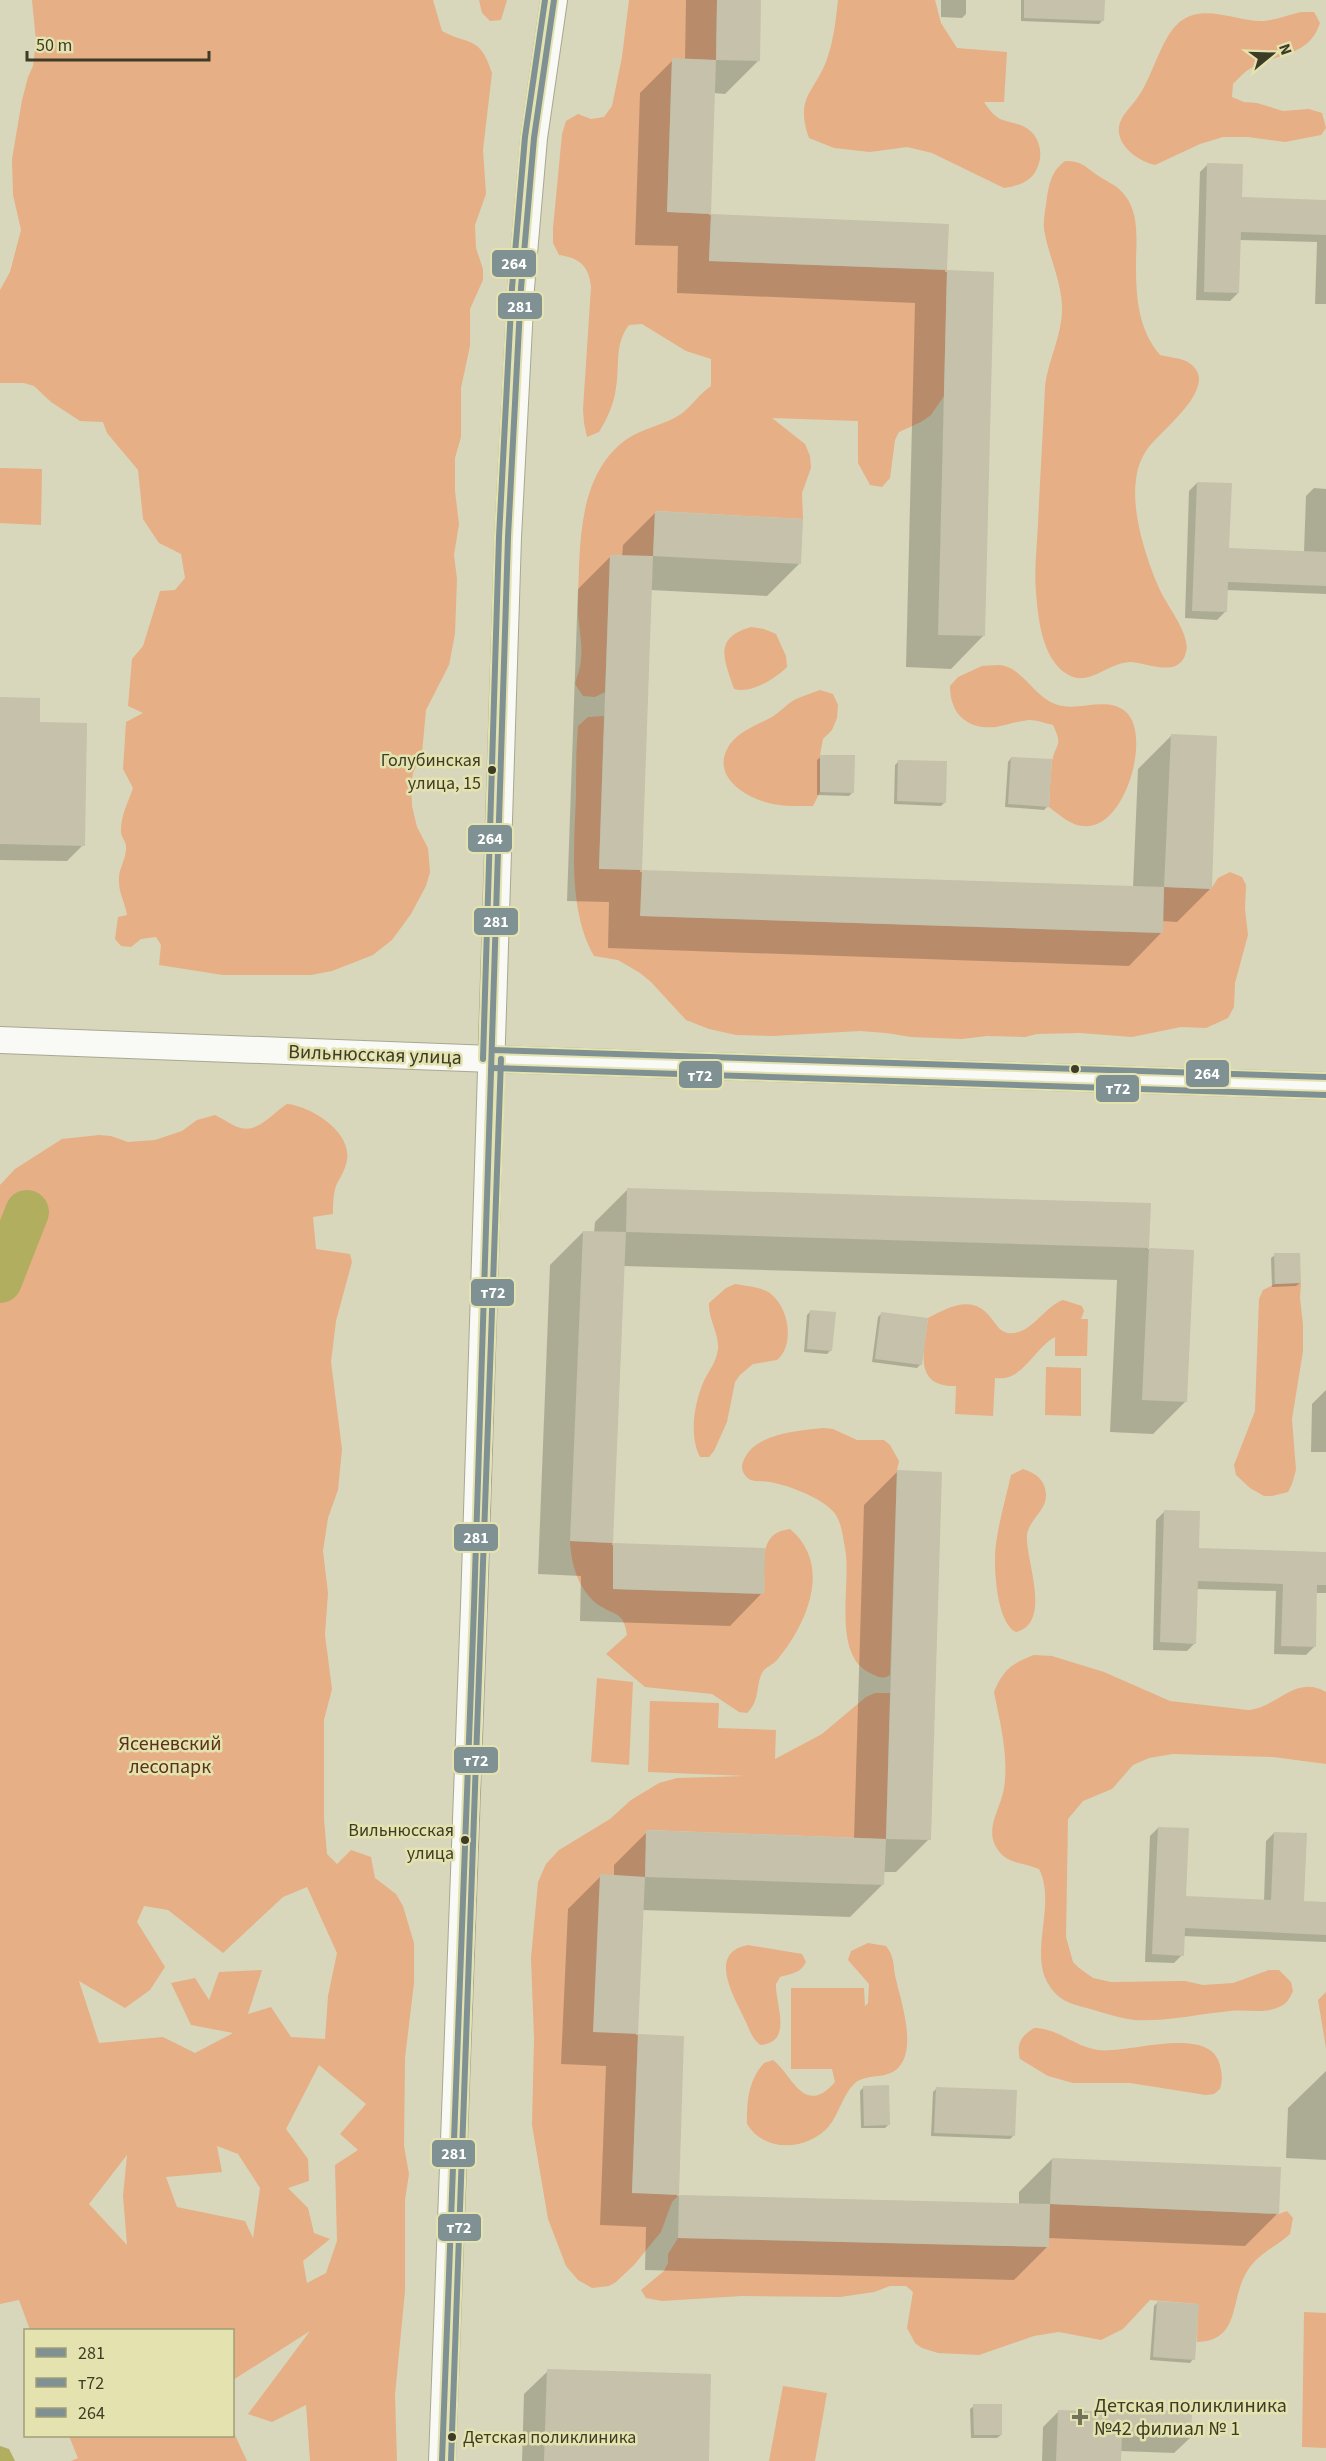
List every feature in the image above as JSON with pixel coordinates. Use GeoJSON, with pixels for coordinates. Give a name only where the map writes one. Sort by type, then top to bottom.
{"type":"FeatureCollection","features":[{"type":"Feature","properties":{"kind":"street"},"geometry":{"type":"LineString","coordinates":[[442,2461],[475,1595],[508,537],[521,288],[534,138],[554,0]]}},
{"type":"Feature","properties":{"kind":"street","name":"Вильнюсская улица"},"geometry":{"type":"LineString","coordinates":[[0,1040],[492,1059],[1326,1086]]}},
{"type":"Feature","properties":{"kind":"green space"},"geometry":{"type":"Polygon","coordinates":[[[32,0],[433,0],[442,31],[478,47],[488,61],[492,73],[483,150],[486,194],[475,225],[476,248],[483,269],[483,280],[470,309],[470,346],[461,388],[461,437],[455,458],[455,491],[459,524],[454,555],[457,579],[455,634],[449,665],[426,710],[422,753],[411,783],[412,806],[417,827],[428,848],[430,872],[426,886],[411,914],[392,940],[373,955],[332,971],[311,975],[223,975],[159,965],[161,945],[156,937],[141,939],[131,947],[121,946],[115,939],[118,917],[127,915],[119,883],[119,874],[126,850],[121,833],[122,821],[133,788],[123,769],[126,722],[143,713],[128,706],[132,659],[143,646],[160,591],[175,590],[185,578],[181,554],[159,543],[143,519],[138,470],[107,433],[103,422],[80,421],[51,402],[34,386],[24,383],[0,383],[0,290],[10,272],[21,230],[13,195],[12,159],[22,100],[33,66],[36,41],[32,0]]]}},
{"type":"Feature","properties":{"kind":"green space"},"geometry":{"type":"Polygon","coordinates":[[[479,0],[507,0],[501,20],[490,21],[482,13],[479,0]]]}},
{"type":"Feature","properties":{"kind":"green space"},"geometry":{"type":"Polygon","coordinates":[[[629,0],[717,0],[716,60],[672,59],[667,212],[711,214],[709,261],[947,270],[944,396],[931,415],[899,432],[895,440],[890,478],[882,487],[870,485],[858,463],[858,421],[772,418],[805,444],[810,456],[811,468],[802,493],[803,519],[655,511],[653,556],[610,555],[605,692],[595,697],[583,696],[575,684],[581,651],[578,610],[579,560],[584,514],[590,492],[598,472],[610,454],[627,439],[681,414],[711,386],[711,359],[686,351],[642,324],[629,325],[619,347],[617,380],[612,406],[599,432],[587,437],[583,409],[590,280],[582,264],[573,258],[559,255],[553,243],[562,134],[566,121],[578,114],[591,119],[604,117],[612,106],[622,57],[629,0]]]}},
{"type":"Feature","properties":{"kind":"green space"},"geometry":{"type":"Polygon","coordinates":[[[838,0],[935,0],[941,23],[957,48],[1007,52],[1004,102],[984,102],[997,117],[1023,126],[1033,133],[1040,149],[1040,160],[1033,175],[1020,184],[1004,188],[932,153],[907,147],[870,152],[834,148],[809,138],[805,124],[805,103],[828,56],[838,0]]]}},
{"type":"Feature","properties":{"kind":"green space"},"geometry":{"type":"Polygon","coordinates":[[[1301,12],[1314,12],[1320,23],[1315,34],[1308,42],[1291,53],[1261,63],[1246,71],[1233,84],[1232,97],[1283,111],[1309,109],[1322,113],[1326,128],[1321,135],[1285,142],[1248,137],[1223,137],[1200,144],[1155,165],[1138,158],[1124,144],[1119,133],[1121,120],[1141,92],[1169,34],[1184,19],[1202,13],[1212,13],[1266,21],[1301,12]]]}},
{"type":"Feature","properties":{"kind":"green space"},"geometry":{"type":"Polygon","coordinates":[[[1065,161],[1082,165],[1118,188],[1127,198],[1136,225],[1138,300],[1147,334],[1160,355],[1186,361],[1197,370],[1199,382],[1195,394],[1186,407],[1144,454],[1137,473],[1135,493],[1138,521],[1150,566],[1185,637],[1187,645],[1183,660],[1177,665],[1162,668],[1131,662],[1123,663],[1083,678],[1075,678],[1067,674],[1052,659],[1040,625],[1035,584],[1045,387],[1062,316],[1061,296],[1046,239],[1044,221],[1051,181],[1054,173],[1065,161]]]}},
{"type":"Feature","properties":{"kind":"green space"},"geometry":{"type":"Polygon","coordinates":[[[0,468],[42,469],[41,525],[0,523],[0,468]]]}},
{"type":"Feature","properties":{"kind":"green space"},"geometry":{"type":"Polygon","coordinates":[[[751,627],[776,634],[786,656],[787,667],[776,676],[755,687],[734,689],[724,651],[731,637],[751,627]]]}},
{"type":"Feature","properties":{"kind":"green space"},"geometry":{"type":"Polygon","coordinates":[[[999,665],[1012,669],[1048,701],[1055,704],[1073,707],[1110,705],[1126,712],[1133,723],[1136,739],[1131,776],[1124,794],[1114,810],[1103,821],[1089,826],[1078,825],[1068,821],[1049,807],[1052,762],[1058,745],[1053,725],[1029,720],[996,727],[977,726],[969,723],[957,712],[953,705],[950,686],[958,677],[982,666],[999,665]]]}},
{"type":"Feature","properties":{"kind":"green space"},"geometry":{"type":"Polygon","coordinates":[[[820,690],[833,694],[838,705],[837,718],[832,730],[823,739],[820,755],[820,792],[813,806],[768,803],[736,787],[725,772],[724,764],[725,754],[734,739],[744,731],[772,717],[794,700],[820,690]]]}},
{"type":"Feature","properties":{"kind":"green space"},"geometry":{"type":"Polygon","coordinates":[[[604,716],[599,868],[642,870],[641,916],[1162,933],[1164,887],[1211,889],[1218,878],[1230,872],[1242,877],[1246,885],[1245,909],[1248,935],[1235,983],[1234,1007],[1228,1018],[1206,1028],[1181,1027],[1132,1037],[1080,1033],[962,1039],[911,1037],[860,1031],[773,1036],[736,1035],[709,1029],[686,1020],[640,973],[618,960],[594,956],[580,919],[574,878],[578,726],[588,717],[604,716]]]}},
{"type":"Feature","properties":{"kind":"green space","name":"Ясеневский лесопарк"},"geometry":{"type":"Polygon","coordinates":[[[287,1104],[297,1106],[328,1122],[337,1131],[347,1150],[344,1171],[334,1193],[333,1214],[313,1217],[316,1249],[350,1254],[352,1262],[336,1321],[331,1362],[342,1449],[338,1490],[328,1518],[323,1551],[328,1593],[325,1635],[332,1689],[324,1720],[324,1819],[327,1854],[337,1864],[351,1850],[371,1857],[375,1878],[396,1894],[403,1906],[414,1943],[414,1983],[405,2058],[404,2146],[409,2174],[405,2200],[405,2291],[395,2395],[397,2461],[310,2461],[306,2405],[272,2422],[248,2414],[310,2331],[234,2379],[234,2329],[30,2329],[19,2300],[0,2304],[0,1185],[15,1169],[62,1139],[99,1135],[111,1136],[128,1142],[155,1140],[182,1131],[197,1120],[215,1115],[234,1126],[247,1129],[265,1121],[287,1104]],[[307,1887],[283,1897],[223,1953],[168,1910],[144,1906],[137,1922],[165,1967],[150,1990],[125,2008],[79,1981],[99,2043],[163,2037],[195,2053],[233,2033],[191,2025],[171,1983],[195,1978],[209,2000],[219,1972],[262,1970],[248,2014],[271,2007],[291,2037],[325,2039],[328,1996],[337,1953],[307,1887]],[[319,2065],[286,2129],[308,2159],[309,2181],[288,2188],[308,2208],[314,2233],[330,2239],[303,2261],[307,2283],[326,2273],[337,2241],[335,2165],[358,2150],[340,2134],[366,2104],[319,2065]],[[217,2146],[222,2172],[166,2177],[177,2207],[245,2221],[253,2238],[260,2188],[238,2154],[217,2146]],[[127,2155],[89,2204],[127,2245],[123,2196],[127,2155]]]}},
{"type":"Feature","properties":{"kind":"green space"},"geometry":{"type":"Polygon","coordinates":[[[1301,1283],[1303,1351],[1292,1419],[1296,1470],[1288,1492],[1264,1496],[1250,1488],[1236,1475],[1234,1465],[1255,1411],[1259,1299],[1263,1290],[1275,1284],[1301,1283]]]}},
{"type":"Feature","properties":{"kind":"green space"},"geometry":{"type":"Polygon","coordinates":[[[735,1284],[754,1287],[771,1294],[786,1317],[788,1336],[783,1353],[777,1360],[753,1364],[740,1375],[735,1382],[727,1422],[714,1451],[709,1457],[700,1457],[695,1440],[695,1411],[703,1383],[714,1363],[718,1349],[709,1303],[726,1288],[735,1284]]]}},
{"type":"Feature","properties":{"kind":"green space"},"geometry":{"type":"Polygon","coordinates":[[[1063,1300],[1082,1306],[1084,1311],[1081,1319],[1088,1319],[1087,1356],[1055,1356],[1055,1337],[1013,1375],[995,1378],[993,1416],[955,1414],[956,1386],[942,1385],[932,1380],[924,1364],[928,1318],[953,1306],[969,1304],[984,1311],[1003,1331],[1016,1333],[1030,1326],[1063,1300]]]}},
{"type":"Feature","properties":{"kind":"green space"},"geometry":{"type":"Polygon","coordinates":[[[1046,1367],[1081,1368],[1081,1416],[1045,1415],[1046,1367]]]}},
{"type":"Feature","properties":{"kind":"green space"},"geometry":{"type":"Polygon","coordinates":[[[833,1429],[857,1440],[884,1440],[890,1445],[899,1461],[890,1675],[883,1678],[870,1673],[858,1664],[851,1650],[847,1634],[845,1548],[841,1528],[833,1511],[817,1499],[797,1490],[767,1481],[750,1480],[742,1469],[748,1452],[766,1439],[789,1432],[833,1429]]]}},
{"type":"Feature","properties":{"kind":"green space"},"geometry":{"type":"Polygon","coordinates":[[[1023,1469],[1039,1478],[1044,1485],[1046,1500],[1028,1529],[1027,1535],[1035,1589],[1033,1616],[1027,1626],[1016,1632],[1009,1626],[1000,1605],[995,1553],[1011,1475],[1023,1469]]]}},
{"type":"Feature","properties":{"kind":"green space"},"geometry":{"type":"Polygon","coordinates":[[[790,1529],[803,1543],[810,1560],[813,1577],[811,1594],[806,1612],[788,1646],[777,1660],[762,1672],[755,1700],[747,1713],[739,1712],[712,1694],[645,1687],[606,1654],[627,1635],[626,1627],[621,1618],[590,1598],[580,1584],[574,1567],[570,1541],[613,1543],[613,1589],[764,1594],[764,1563],[767,1544],[771,1537],[790,1529]]]}},
{"type":"Feature","properties":{"kind":"green space"},"geometry":{"type":"Polygon","coordinates":[[[1034,1655],[1052,1656],[1104,1672],[1170,1701],[1248,1710],[1268,1704],[1295,1689],[1305,1687],[1326,1692],[1326,1764],[1273,1757],[1173,1754],[1149,1758],[1133,1765],[1112,1789],[1083,1801],[1068,1819],[1066,1937],[1073,1962],[1079,1968],[1093,1978],[1111,1982],[1185,1981],[1203,1985],[1233,1983],[1269,1970],[1279,1970],[1291,1982],[1293,1991],[1284,2004],[1267,2010],[1134,2020],[1072,2004],[1053,1991],[1043,1972],[1041,1958],[1045,1897],[1044,1883],[1039,1869],[1006,1858],[998,1850],[992,1835],[1005,1776],[1003,1740],[994,1692],[1009,1668],[1034,1655]]]}},
{"type":"Feature","properties":{"kind":"green space"},"geometry":{"type":"Polygon","coordinates":[[[597,1678],[633,1682],[629,1765],[591,1762],[597,1678]]]}},
{"type":"Feature","properties":{"kind":"green space"},"geometry":{"type":"Polygon","coordinates":[[[875,1693],[890,1693],[886,1839],[647,1830],[645,1877],[600,1875],[638,2034],[632,2192],[679,2195],[672,2202],[661,2232],[634,2265],[609,2286],[592,2288],[578,2280],[566,2266],[548,2219],[532,2125],[534,2039],[531,1958],[538,1882],[546,1864],[559,1850],[610,1819],[631,1800],[659,1783],[677,1778],[746,1776],[648,1772],[650,1701],[719,1703],[718,1728],[776,1730],[775,1759],[822,1734],[866,1697],[875,1693]]]}},
{"type":"Feature","properties":{"kind":"green space"},"geometry":{"type":"Polygon","coordinates":[[[868,1943],[886,1946],[892,1956],[906,2023],[907,2048],[904,2059],[893,2072],[865,2078],[855,2083],[829,2126],[810,2140],[786,2145],[764,2140],[747,2124],[747,2107],[752,2084],[764,2063],[773,2060],[807,2095],[815,2096],[824,2092],[835,2082],[832,2069],[791,2069],[791,1988],[864,1988],[865,2006],[868,2003],[869,1984],[848,1960],[851,1951],[868,1943]]]}},
{"type":"Feature","properties":{"kind":"green space"},"geometry":{"type":"Polygon","coordinates":[[[748,1945],[802,1954],[806,1962],[798,1971],[780,1977],[776,1984],[780,2030],[777,2037],[770,2043],[760,2045],[750,2031],[727,1978],[728,1957],[735,1950],[748,1945]]]}},
{"type":"Feature","properties":{"kind":"green space"},"geometry":{"type":"Polygon","coordinates":[[[1326,1992],[1326,2048],[1318,2000],[1326,1992]]]}},
{"type":"Feature","properties":{"kind":"green space"},"geometry":{"type":"Polygon","coordinates":[[[1034,2028],[1051,2031],[1098,2050],[1183,2043],[1199,2045],[1211,2051],[1219,2062],[1222,2076],[1220,2089],[1214,2094],[1206,2095],[1130,2083],[1073,2083],[1048,2076],[1020,2059],[1021,2041],[1034,2028]]]}},
{"type":"Feature","properties":{"kind":"green space"},"geometry":{"type":"Polygon","coordinates":[[[1050,2204],[1279,2214],[1287,2211],[1293,2218],[1290,2234],[1262,2255],[1248,2270],[1242,2281],[1228,2326],[1211,2340],[1197,2342],[1198,2304],[1150,2300],[1123,2329],[1101,2340],[1059,2332],[1034,2336],[979,2355],[938,2353],[915,2343],[907,2328],[913,2292],[906,2286],[890,2286],[874,2292],[840,2297],[742,2296],[662,2301],[646,2298],[641,2290],[664,2271],[668,2263],[668,2254],[678,2238],[1048,2247],[1050,2204]]]}},
{"type":"Feature","properties":{"kind":"green space"},"geometry":{"type":"Polygon","coordinates":[[[1304,2312],[1326,2313],[1326,2448],[1302,2447],[1304,2312]]]}},
{"type":"Feature","properties":{"kind":"green space"},"geometry":{"type":"Polygon","coordinates":[[[783,2386],[827,2393],[815,2461],[769,2461],[783,2386]]]}},
{"type":"Feature","properties":{"kind":"green space"},"geometry":{"type":"Polygon","coordinates":[[[234,2433],[247,2461],[71,2461],[78,2458],[69,2437],[234,2437],[234,2433]]]}},
{"type":"Feature","properties":{"kind":"shaded area"},"geometry":{"type":"Polygon","coordinates":[[[0,2446],[9,2449],[15,2461],[0,2461],[0,2446]]]}},
{"type":"Feature","properties":{"kind":"building"},"geometry":{"type":"Polygon","coordinates":[[[717,0],[761,0],[760,61],[716,60],[717,0]]]}},
{"type":"Feature","properties":{"kind":"building"},"geometry":{"type":"Polygon","coordinates":[[[1024,0],[1105,0],[1104,21],[1024,18],[1024,0]]]}},
{"type":"Feature","properties":{"kind":"building"},"geometry":{"type":"Polygon","coordinates":[[[672,58],[716,60],[711,214],[667,212],[672,58]]]}},
{"type":"Feature","properties":{"kind":"building"},"geometry":{"type":"Polygon","coordinates":[[[1207,163],[1243,164],[1242,197],[1326,200],[1326,235],[1241,232],[1239,293],[1204,292],[1207,163]]]}},
{"type":"Feature","properties":{"kind":"building"},"geometry":{"type":"Polygon","coordinates":[[[711,214],[949,224],[947,270],[709,261],[711,214]]]}},
{"type":"Feature","properties":{"kind":"building"},"geometry":{"type":"Polygon","coordinates":[[[947,270],[994,272],[985,636],[938,635],[947,270]]]}},
{"type":"Feature","properties":{"kind":"building"},"geometry":{"type":"Polygon","coordinates":[[[1197,482],[1232,483],[1229,548],[1326,552],[1326,586],[1228,582],[1227,612],[1192,611],[1197,482]]]}},
{"type":"Feature","properties":{"kind":"building"},"geometry":{"type":"Polygon","coordinates":[[[655,511],[803,519],[801,564],[653,556],[655,511]]]}},
{"type":"Feature","properties":{"kind":"building"},"geometry":{"type":"Polygon","coordinates":[[[610,555],[653,556],[642,870],[599,869],[610,555]]]}},
{"type":"Feature","properties":{"kind":"building"},"geometry":{"type":"Polygon","coordinates":[[[0,697],[40,698],[40,722],[87,723],[85,846],[0,844],[0,697]]]}},
{"type":"Feature","properties":{"kind":"building"},"geometry":{"type":"Polygon","coordinates":[[[1171,734],[1217,736],[1212,889],[1164,887],[1171,734]]]}},
{"type":"Feature","properties":{"kind":"building"},"geometry":{"type":"Polygon","coordinates":[[[820,755],[855,755],[854,793],[820,792],[820,755]]]}},
{"type":"Feature","properties":{"kind":"building"},"geometry":{"type":"Polygon","coordinates":[[[1011,757],[1052,759],[1049,807],[1008,804],[1011,757]]]}},
{"type":"Feature","properties":{"kind":"building"},"geometry":{"type":"Polygon","coordinates":[[[898,760],[947,761],[946,803],[897,801],[898,760]]]}},
{"type":"Feature","properties":{"kind":"building"},"geometry":{"type":"Polygon","coordinates":[[[642,870],[1164,887],[1163,933],[640,916],[642,870]]]}},
{"type":"Feature","properties":{"kind":"building"},"geometry":{"type":"Polygon","coordinates":[[[627,1188],[1151,1203],[1149,1248],[626,1232],[627,1188]]]}},
{"type":"Feature","properties":{"kind":"building"},"geometry":{"type":"Polygon","coordinates":[[[583,1231],[626,1232],[613,1543],[570,1541],[583,1231]]]}},
{"type":"Feature","properties":{"kind":"building"},"geometry":{"type":"Polygon","coordinates":[[[1149,1248],[1194,1250],[1187,1402],[1142,1400],[1149,1248]]]}},
{"type":"Feature","properties":{"kind":"building"},"geometry":{"type":"Polygon","coordinates":[[[1274,1253],[1300,1253],[1301,1283],[1275,1284],[1274,1253]]]}},
{"type":"Feature","properties":{"kind":"building"},"geometry":{"type":"Polygon","coordinates":[[[810,1310],[836,1312],[832,1351],[807,1349],[810,1310]]]}},
{"type":"Feature","properties":{"kind":"building"},"geometry":{"type":"Polygon","coordinates":[[[881,1312],[928,1318],[922,1365],[875,1359],[881,1312]]]}},
{"type":"Feature","properties":{"kind":"building"},"geometry":{"type":"Polygon","coordinates":[[[897,1470],[942,1472],[931,1840],[886,1839],[897,1470]]]}},
{"type":"Feature","properties":{"kind":"building"},"geometry":{"type":"Polygon","coordinates":[[[1164,1510],[1200,1511],[1199,1548],[1326,1552],[1326,1585],[1317,1585],[1316,1647],[1281,1646],[1283,1584],[1198,1581],[1196,1644],[1160,1642],[1164,1510]]]}},
{"type":"Feature","properties":{"kind":"building"},"geometry":{"type":"Polygon","coordinates":[[[613,1543],[765,1548],[764,1594],[613,1589],[613,1543]]]}},
{"type":"Feature","properties":{"kind":"building"},"geometry":{"type":"Polygon","coordinates":[[[1158,1827],[1189,1828],[1186,1896],[1271,1900],[1274,1832],[1307,1833],[1304,1901],[1326,1902],[1326,1935],[1185,1928],[1184,1956],[1152,1954],[1158,1827]]]}},
{"type":"Feature","properties":{"kind":"building"},"geometry":{"type":"Polygon","coordinates":[[[646,1830],[886,1839],[884,1885],[645,1877],[646,1830]]]}},
{"type":"Feature","properties":{"kind":"building"},"geometry":{"type":"Polygon","coordinates":[[[600,1874],[645,1877],[638,2034],[593,2032],[600,1874]]]}},
{"type":"Feature","properties":{"kind":"building"},"geometry":{"type":"Polygon","coordinates":[[[638,2034],[684,2036],[679,2195],[632,2193],[638,2034]]]}},
{"type":"Feature","properties":{"kind":"building"},"geometry":{"type":"Polygon","coordinates":[[[889,2085],[890,2125],[864,2126],[863,2086],[889,2085]]]}},
{"type":"Feature","properties":{"kind":"building"},"geometry":{"type":"Polygon","coordinates":[[[936,2087],[1017,2090],[1015,2136],[934,2133],[936,2087]]]}},
{"type":"Feature","properties":{"kind":"building"},"geometry":{"type":"Polygon","coordinates":[[[1052,2158],[1281,2167],[1279,2214],[1050,2204],[1052,2158]]]}},
{"type":"Feature","properties":{"kind":"building"},"geometry":{"type":"Polygon","coordinates":[[[679,2195],[1050,2204],[1049,2247],[678,2238],[679,2195]]]}},
{"type":"Feature","properties":{"kind":"building"},"geometry":{"type":"Polygon","coordinates":[[[1157,2301],[1199,2304],[1195,2360],[1153,2357],[1157,2301]]]}},
{"type":"Feature","properties":{"kind":"building"},"geometry":{"type":"Polygon","coordinates":[[[547,2369],[711,2374],[709,2461],[544,2461],[547,2369]]]}},
{"type":"Feature","properties":{"kind":"building"},"geometry":{"type":"Polygon","coordinates":[[[973,2404],[1002,2404],[1002,2435],[974,2435],[973,2404]]]}},
{"type":"Feature","properties":{"kind":"building"},"geometry":{"type":"Polygon","coordinates":[[[1058,2410],[1158,2413],[1158,2410],[1192,2411],[1191,2438],[1122,2436],[1121,2461],[1056,2461],[1058,2410]]]}},
{"type":"Feature","properties":{"kind":"waterway"},"geometry":{"type":"LineString","coordinates":[[0,1281],[27,1212]]}},
{"type":"Feature","properties":{"kind":"transit line","name":"264"},"geometry":{"type":"LineString","coordinates":[[483,1059],[499,537],[512,288],[525,137],[545,0]]}},
{"type":"Feature","properties":{"kind":"transit line","name":"281"},"geometry":{"type":"LineString","coordinates":[[442,2461],[474,1606],[508,537],[521,288],[534,138],[554,0]]}},
{"type":"Feature","properties":{"kind":"transit line","name":"264"},"geometry":{"type":"LineString","coordinates":[[492,1050],[1326,1077]]}},
{"type":"Feature","properties":{"kind":"transit line","name":"т72"},"geometry":{"type":"LineString","coordinates":[[451,2461],[501,1059]]}},
{"type":"Feature","properties":{"kind":"transit line","name":"т72"},"geometry":{"type":"LineString","coordinates":[[492,1068],[1326,1095]]}},
{"type":"Feature","properties":{"kind":"place","name":"Голубинская улица, 15"},"geometry":{"type":"Point","coordinates":[492,770]}},
{"type":"Feature","properties":{"kind":"place","name":"Вильнюсская улица"},"geometry":{"type":"Point","coordinates":[465,1840]}},
{"type":"Feature","properties":{"kind":"place","name":"Детская поликлиника №42 филиал № 1"},"geometry":{"type":"Point","coordinates":[1080,2417]}},
{"type":"Feature","properties":{"kind":"place","name":"Детская поликлиника"},"geometry":{"type":"Point","coordinates":[452,2437]}}]}
